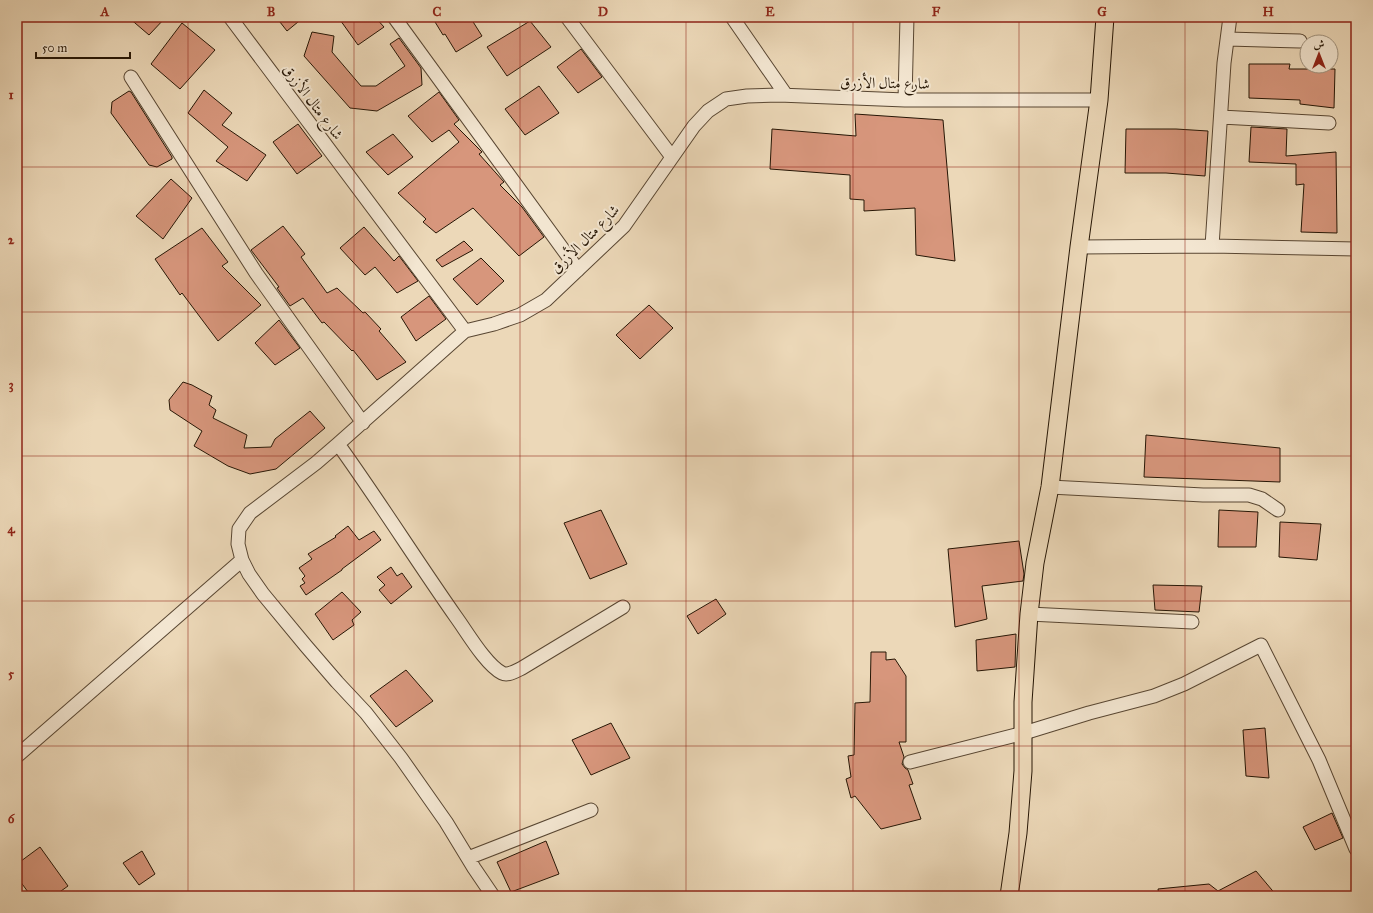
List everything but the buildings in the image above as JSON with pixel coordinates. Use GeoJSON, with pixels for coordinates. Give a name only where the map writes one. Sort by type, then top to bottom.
{"type":"FeatureCollection","features":[{"type":"Feature","properties":{"kind":"main road"},"geometry":{"type":"LineString","coordinates":[[1010,896],[1018,834],[1023,770],[1023,702],[1029,614],[1035,563],[1050,487],[1099,100],[1105,17]]}},
{"type":"Feature","properties":{"kind":"street","name":"شارع متال الأزرق"},"geometry":{"type":"LineString","coordinates":[[230,17],[465,331],[494,324],[520,315],[546,300],[624,226],[694,126],[708,111],[726,99],[748,96],[786,95],[904,100],[1099,100]]}},
{"type":"Feature","properties":{"kind":"street"},"geometry":{"type":"LineString","coordinates":[[394,17],[578,270]]}},
{"type":"Feature","properties":{"kind":"street"},"geometry":{"type":"LineString","coordinates":[[566,17],[672,157]]}},
{"type":"Feature","properties":{"kind":"street"},"geometry":{"type":"LineString","coordinates":[[732,17],[786,95]]}},
{"type":"Feature","properties":{"kind":"street"},"geometry":{"type":"LineString","coordinates":[[904,100],[907,17]]}},
{"type":"Feature","properties":{"kind":"street"},"geometry":{"type":"LineString","coordinates":[[1212,246],[1224,63],[1230,17]]}},
{"type":"Feature","properties":{"kind":"street"},"geometry":{"type":"LineString","coordinates":[[1228,38],[1299,41]]}},
{"type":"Feature","properties":{"kind":"street"},"geometry":{"type":"LineString","coordinates":[[131,77],[256,273],[363,423]]}},
{"type":"Feature","properties":{"kind":"street"},"geometry":{"type":"LineString","coordinates":[[1221,117],[1329,123]]}},
{"type":"Feature","properties":{"kind":"street"},"geometry":{"type":"LineString","coordinates":[[1080,247],[1212,246],[1356,249]]}},
{"type":"Feature","properties":{"kind":"street"},"geometry":{"type":"LineString","coordinates":[[465,331],[363,423],[316,463],[250,514],[239,530],[238,544],[242,560],[249,574],[263,594],[337,682],[366,713],[401,758],[446,822],[494,896]]}},
{"type":"Feature","properties":{"kind":"street"},"geometry":{"type":"LineString","coordinates":[[338,444],[485,658],[502,673],[507,674],[522,668],[623,607]]}},
{"type":"Feature","properties":{"kind":"street"},"geometry":{"type":"LineString","coordinates":[[1050,487],[1203,495],[1249,495],[1262,498],[1278,510]]}},
{"type":"Feature","properties":{"kind":"street"},"geometry":{"type":"LineString","coordinates":[[17,756],[242,560]]}},
{"type":"Feature","properties":{"kind":"street"},"geometry":{"type":"LineString","coordinates":[[1029,614],[1192,622]]}},
{"type":"Feature","properties":{"kind":"street"},"geometry":{"type":"LineString","coordinates":[[910,762],[1024,733],[1160,694],[1184,684],[1262,645],[1319,760],[1356,848]]}},
{"type":"Feature","properties":{"kind":"street"},"geometry":{"type":"LineString","coordinates":[[468,858],[591,810]]}}]}
